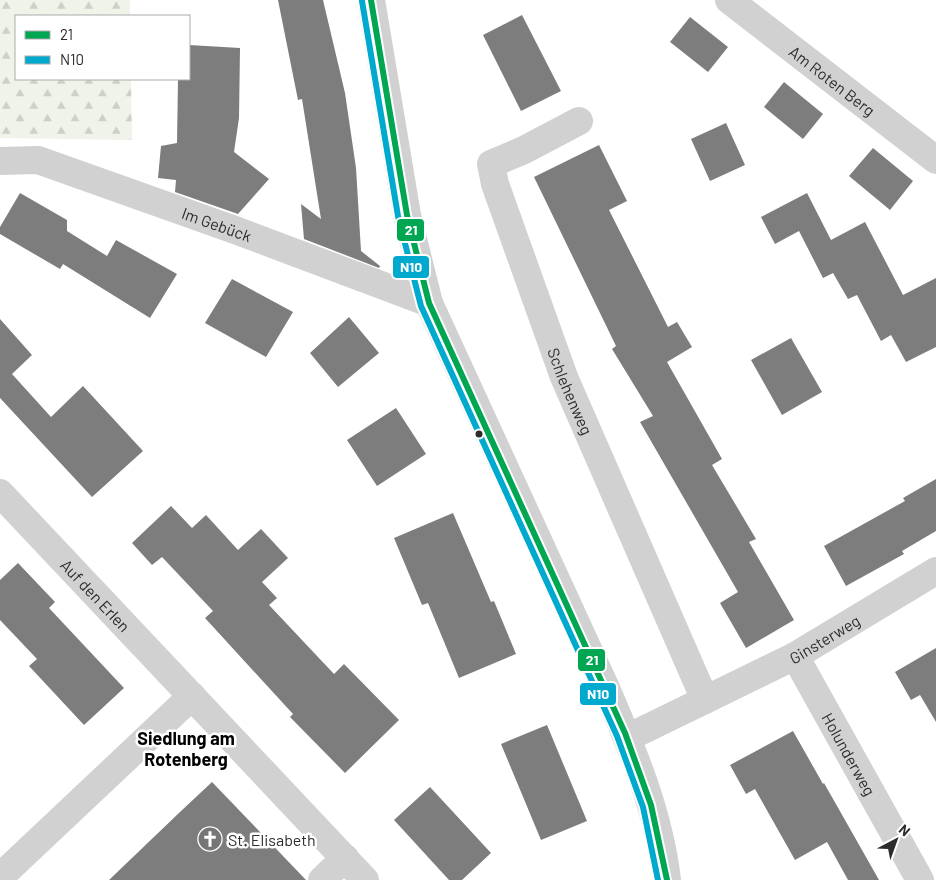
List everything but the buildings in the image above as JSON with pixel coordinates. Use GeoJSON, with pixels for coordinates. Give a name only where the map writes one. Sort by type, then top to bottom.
{"type":"FeatureCollection","features":[{"type":"Feature","properties":{"kind":"street"},"geometry":{"type":"LineString","coordinates":[[371,0],[407,214],[429,303],[606,686],[654,810],[664,853],[667,880]]}},
{"type":"Feature","properties":{"kind":"street","name":"Am Roten Berg"},"geometry":{"type":"LineString","coordinates":[[729,0],[936,160]]}},
{"type":"Feature","properties":{"kind":"street","name":"Schlehenweg"},"geometry":{"type":"LineString","coordinates":[[579,121],[524,150],[491,164],[495,184],[564,376],[705,700]]}},
{"type":"Feature","properties":{"kind":"street","name":"Im Gebück"},"geometry":{"type":"LineString","coordinates":[[0,161],[38,160],[235,230],[429,303]]}},
{"type":"Feature","properties":{"kind":"street","name":"Auf den Erlen"},"geometry":{"type":"LineString","coordinates":[[0,493],[365,880]]}},
{"type":"Feature","properties":{"kind":"street","name":"Ginsterweg"},"geometry":{"type":"LineString","coordinates":[[627,738],[795,656],[936,571]]}},
{"type":"Feature","properties":{"kind":"street","name":"Holunderweg"},"geometry":{"type":"LineString","coordinates":[[795,656],[920,880]]}},
{"type":"Feature","properties":{"kind":"street"},"geometry":{"type":"LineString","coordinates":[[0,877],[192,696]]}},
{"type":"Feature","properties":{"kind":"street"},"geometry":{"type":"LineString","coordinates":[[322,880],[344,858]]}},
{"type":"Feature","properties":{"kind":"green space"},"geometry":{"type":"Polygon","coordinates":[[[0,0],[130,0],[130,15],[15,15],[15,80],[131,80],[132,140],[0,138],[0,0]]]}},
{"type":"Feature","properties":{"kind":"transit line","name":"21"},"geometry":{"type":"LineString","coordinates":[[371,0],[407,215],[429,303],[625,733],[651,805],[667,880]]}},
{"type":"Feature","properties":{"kind":"transit line","name":"N10"},"geometry":{"type":"LineString","coordinates":[[362,1],[398,216],[421,306],[617,736],[643,807],[658,880]]}},
{"type":"Feature","properties":{"kind":"place","name":"St. Elisabeth"},"geometry":{"type":"Point","coordinates":[210,839]}},
{"type":"Feature","properties":{"kind":"district","name":"Siedlung am Rotenberg"},"geometry":{"type":"Point","coordinates":[186,748]}}]}
